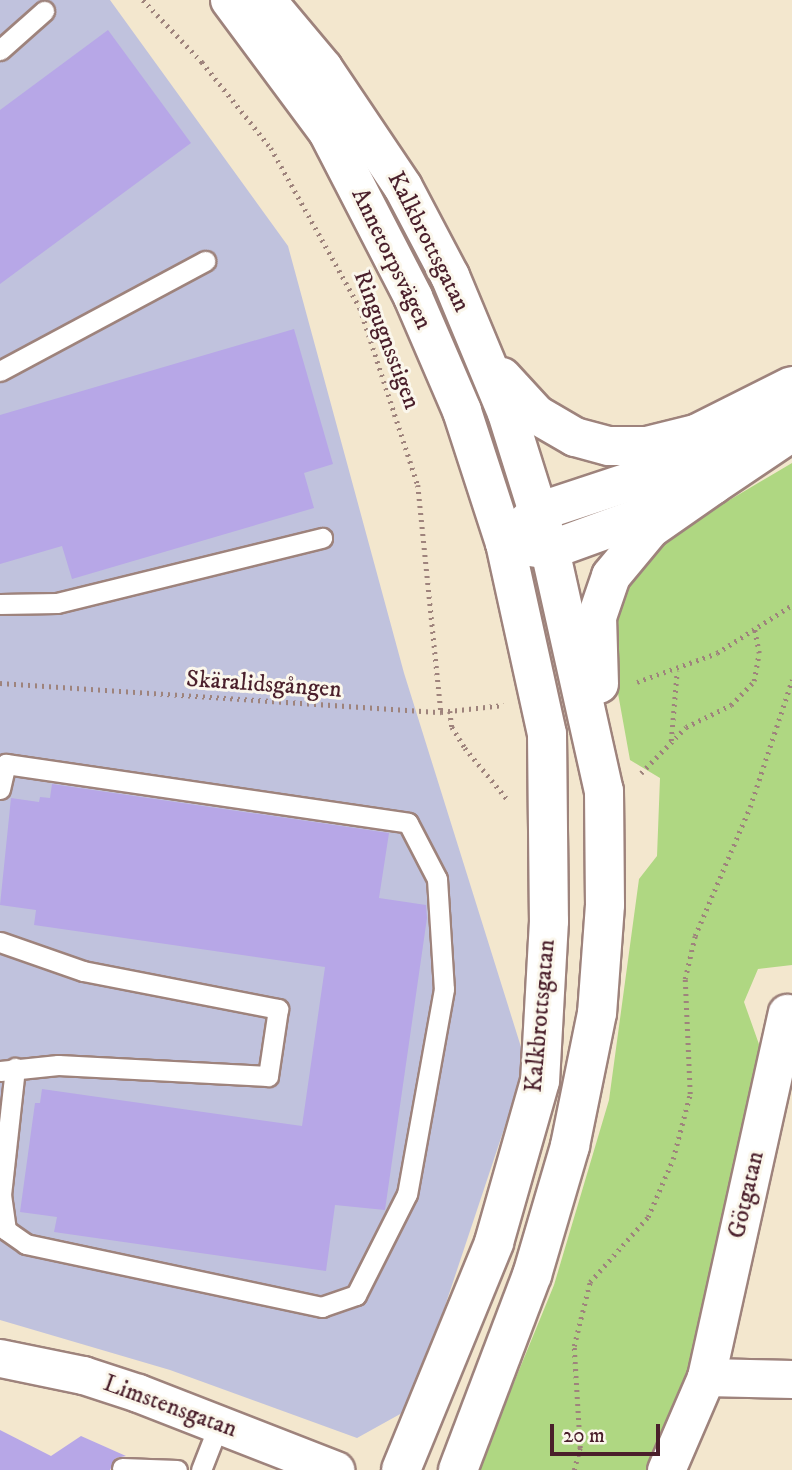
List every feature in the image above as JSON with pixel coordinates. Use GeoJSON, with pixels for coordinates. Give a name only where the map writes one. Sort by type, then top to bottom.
{"type":"FeatureCollection","features":[{"type":"Feature","properties":{"kind":"main road","name":"Annetorpsvägen"},"geometry":{"type":"LineString","coordinates":[[229,0],[328,132],[407,285],[461,411],[505,543]]}},
{"type":"Feature","properties":{"kind":"main road","name":"Kalkbrottsgatan"},"geometry":{"type":"LineString","coordinates":[[265,0],[323,68],[403,187],[450,276],[507,413],[550,550],[604,791],[605,905],[597,1013],[570,1146],[532,1275],[458,1470]]}},
{"type":"Feature","properties":{"kind":"main road"},"geometry":{"type":"LineString","coordinates":[[477,340],[508,385],[537,415],[575,437],[609,446],[647,446],[696,434],[792,388]]}},
{"type":"Feature","properties":{"kind":"main road"},"geometry":{"type":"LineString","coordinates":[[505,543],[538,512],[695,460],[732,439],[792,388]]}},
{"type":"Feature","properties":{"kind":"main road"},"geometry":{"type":"LineString","coordinates":[[604,791],[597,617],[611,576],[650,529],[792,432]]}},
{"type":"Feature","properties":{"kind":"main road"},"geometry":{"type":"LineString","coordinates":[[505,543],[550,550],[649,514],[713,485]]}},
{"type":"Feature","properties":{"kind":"main road","name":"Kalkbrottsgatan"},"geometry":{"type":"LineString","coordinates":[[401,1470],[494,1244],[540,1081],[549,921],[547,734],[505,543]]}},
{"type":"Feature","properties":{"kind":"street","name":"Götgatan"},"geometry":{"type":"LineString","coordinates":[[666,1470],[706,1377],[787,1013]]}},
{"type":"Feature","properties":{"kind":"street","name":"Limstensgatan"},"geometry":{"type":"LineString","coordinates":[[0,1358],[83,1375],[336,1470]]}},
{"type":"Feature","properties":{"kind":"street"},"geometry":{"type":"LineString","coordinates":[[706,1377],[792,1379]]}},
{"type":"Feature","properties":{"kind":"lane"},"geometry":{"type":"LineString","coordinates":[[0,50],[44,11]]}},
{"type":"Feature","properties":{"kind":"lane"},"geometry":{"type":"LineString","coordinates":[[0,371],[205,261]]}},
{"type":"Feature","properties":{"kind":"lane"},"geometry":{"type":"LineString","coordinates":[[0,604],[57,603],[322,538]]}},
{"type":"Feature","properties":{"kind":"lane"},"geometry":{"type":"LineString","coordinates":[[0,789],[6,764],[408,822],[437,879],[444,989],[407,1194],[356,1294],[322,1307],[26,1244],[6,1230],[1,1195],[7,1070],[58,1065],[268,1076],[278,1009],[83,971],[0,942]]}},
{"type":"Feature","properties":{"kind":"lane"},"geometry":{"type":"LineString","coordinates":[[201,1470],[219,1424]]}},
{"type":"Feature","properties":{"kind":"lane"},"geometry":{"type":"LineString","coordinates":[[122,1468],[177,1470]]}},
{"type":"Feature","properties":{"kind":"path","name":"Ringugnsstigen"},"geometry":{"type":"LineString","coordinates":[[143,0],[202,62],[271,148],[360,308],[418,485],[441,712]]}},
{"type":"Feature","properties":{"kind":"path"},"geometry":{"type":"LineString","coordinates":[[633,683],[677,671],[717,653],[792,606]]}},
{"type":"Feature","properties":{"kind":"path"},"geometry":{"type":"LineString","coordinates":[[640,773],[686,727],[731,705],[754,681],[759,653],[754,628]]}},
{"type":"Feature","properties":{"kind":"path"},"geometry":{"type":"LineString","coordinates":[[671,742],[677,671]]}},
{"type":"Feature","properties":{"kind":"path"},"geometry":{"type":"LineString","coordinates":[[574,1470],[579,1448],[573,1346],[590,1282],[648,1217],[673,1159],[690,1094],[687,968],[695,936],[755,794],[792,681]]}},
{"type":"Feature","properties":{"kind":"path","name":"Skäralidsgången"},"geometry":{"type":"LineString","coordinates":[[0,683],[441,712],[513,704]]}},
{"type":"Feature","properties":{"kind":"path"},"geometry":{"type":"LineString","coordinates":[[450,711],[452,727],[465,748],[507,796],[511,807]]}},
{"type":"Feature","properties":{"kind":"shaded area"},"geometry":{"type":"Polygon","coordinates":[[[0,0],[110,0],[288,246],[404,673],[526,1063],[411,1408],[357,1438],[170,1370],[0,1320],[0,0]]]}},
{"type":"Feature","properties":{"kind":"green space"},"geometry":{"type":"Polygon","coordinates":[[[792,463],[792,965],[758,969],[744,1002],[760,1047],[684,1400],[653,1470],[478,1470],[554,1285],[609,1100],[639,879],[657,856],[660,778],[630,760],[610,649],[626,586],[662,540],[792,463]]]}},
{"type":"Feature","properties":{"kind":"building"},"geometry":{"type":"Polygon","coordinates":[[[108,30],[191,143],[0,284],[0,110],[108,30]]]}},
{"type":"Feature","properties":{"kind":"building"},"geometry":{"type":"Polygon","coordinates":[[[294,329],[333,464],[304,473],[314,508],[72,579],[62,546],[0,564],[0,415],[294,329]]]}},
{"type":"Feature","properties":{"kind":"building"},"geometry":{"type":"Polygon","coordinates":[[[52,784],[389,833],[379,898],[426,905],[427,918],[385,1210],[335,1205],[326,1271],[54,1232],[57,1217],[20,1212],[35,1103],[40,1103],[42,1089],[302,1126],[325,967],[34,925],[36,910],[0,905],[11,798],[39,802],[40,797],[50,798],[52,784]]]}},
{"type":"Feature","properties":{"kind":"building"},"geometry":{"type":"Polygon","coordinates":[[[0,1430],[51,1456],[81,1436],[126,1456],[116,1458],[110,1470],[0,1470],[0,1430]]]}}]}
